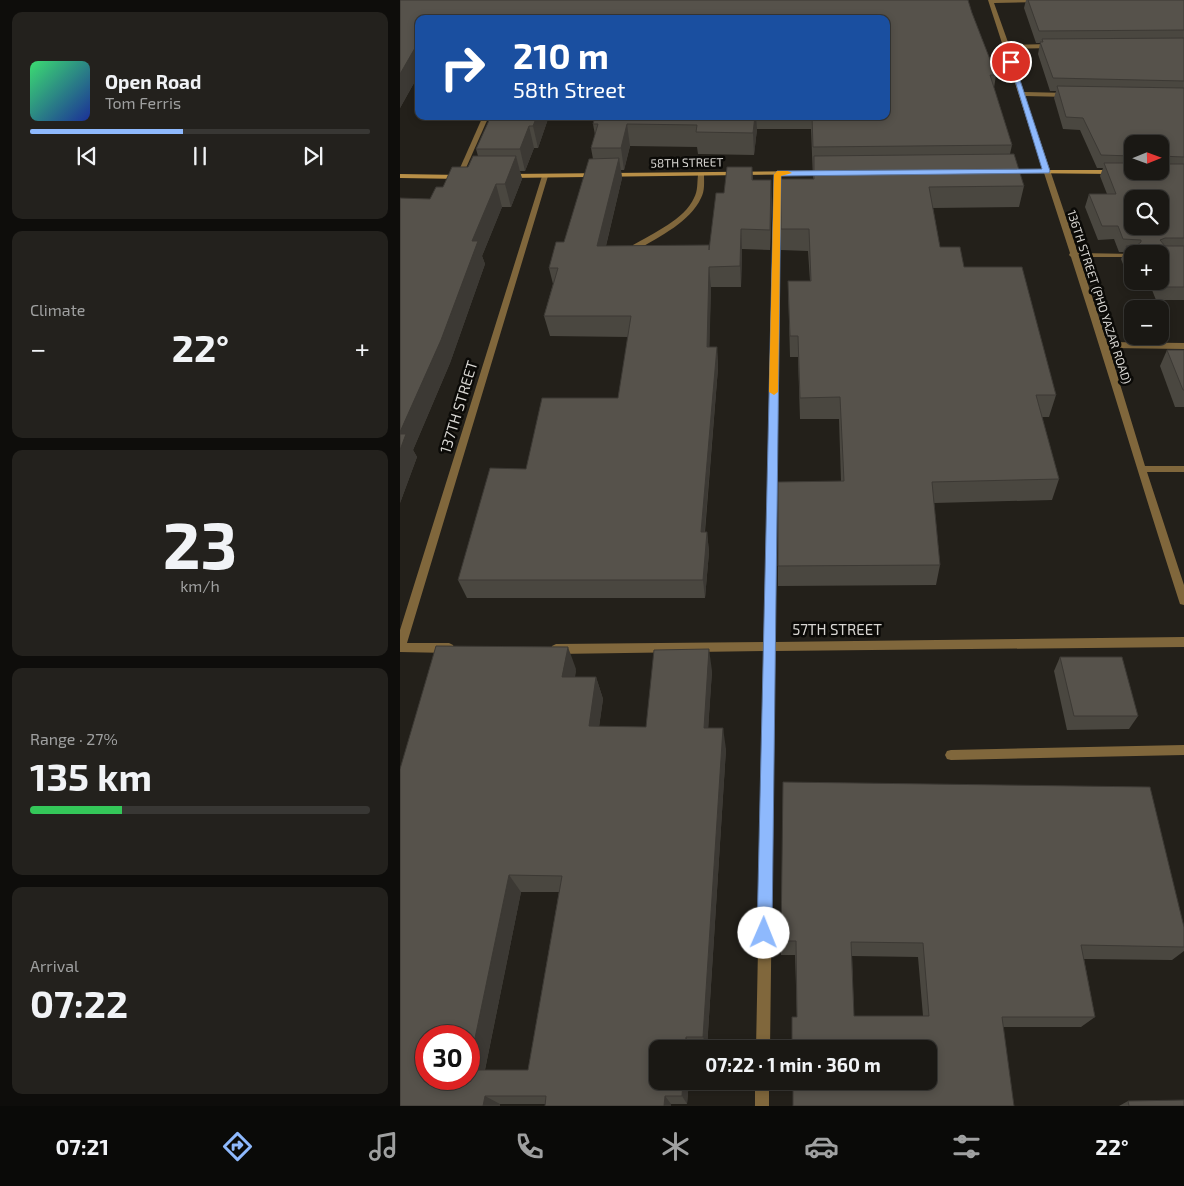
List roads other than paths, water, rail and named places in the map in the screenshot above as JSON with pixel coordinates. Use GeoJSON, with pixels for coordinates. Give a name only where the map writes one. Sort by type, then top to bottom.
{"type":"FeatureCollection","features":[{"type":"Feature","properties":{"kind":"main road"},"geometry":{"type":"LineString","coordinates":[[997,172],[1124,172]]}},
{"type":"Feature","properties":{"kind":"main road","name":"58TH STREET"},"geometry":{"type":"LineString","coordinates":[[497,176],[837,173]]}},
{"type":"Feature","properties":{"kind":"main road"},"geometry":{"type":"LineString","coordinates":[[400,176],[468,176]]}},
{"type":"Feature","properties":{"kind":"street"},"geometry":{"type":"LineString","coordinates":[[992,0],[1041,0]]}},
{"type":"Feature","properties":{"kind":"street","name":"136TH STREET (PHO YAZAR ROAD)"},"geometry":{"type":"LineString","coordinates":[[992,0],[1073,255],[1104,345],[1141,469],[1184,601]]}},
{"type":"Feature","properties":{"kind":"street"},"geometry":{"type":"LineString","coordinates":[[1006,47],[1055,46]]}},
{"type":"Feature","properties":{"kind":"street"},"geometry":{"type":"LineString","coordinates":[[1021,94],[1079,95]]}},
{"type":"Feature","properties":{"kind":"street"},"geometry":{"type":"LineString","coordinates":[[459,177],[484,120]]}},
{"type":"Feature","properties":{"kind":"street"},"geometry":{"type":"LineString","coordinates":[[763,1040],[777,174]]}},
{"type":"Feature","properties":{"kind":"street"},"geometry":{"type":"LineString","coordinates":[[636,247],[678,219],[694,205],[700,196],[701,175]]}},
{"type":"Feature","properties":{"kind":"street","name":"137TH STREET"},"geometry":{"type":"LineString","coordinates":[[400,647],[545,176]]}},
{"type":"Feature","properties":{"kind":"street"},"geometry":{"type":"LineString","coordinates":[[1073,255],[1124,255]]}},
{"type":"Feature","properties":{"kind":"street"},"geometry":{"type":"LineString","coordinates":[[1104,345],[1184,346]]}},
{"type":"Feature","properties":{"kind":"street"},"geometry":{"type":"LineString","coordinates":[[1141,469],[1184,469]]}},
{"type":"Feature","properties":{"kind":"street","name":"57TH STREET"},"geometry":{"type":"LineString","coordinates":[[549,649],[769,645],[1184,642]]}},
{"type":"Feature","properties":{"kind":"street"},"geometry":{"type":"LineString","coordinates":[[400,647],[460,648]]}},
{"type":"Feature","properties":{"kind":"street"},"geometry":{"type":"LineString","coordinates":[[951,755],[1184,750]]}},
{"type":"Feature","properties":{"kind":"street"},"geometry":{"type":"LineString","coordinates":[[762,1090],[762,1106]]}}]}
